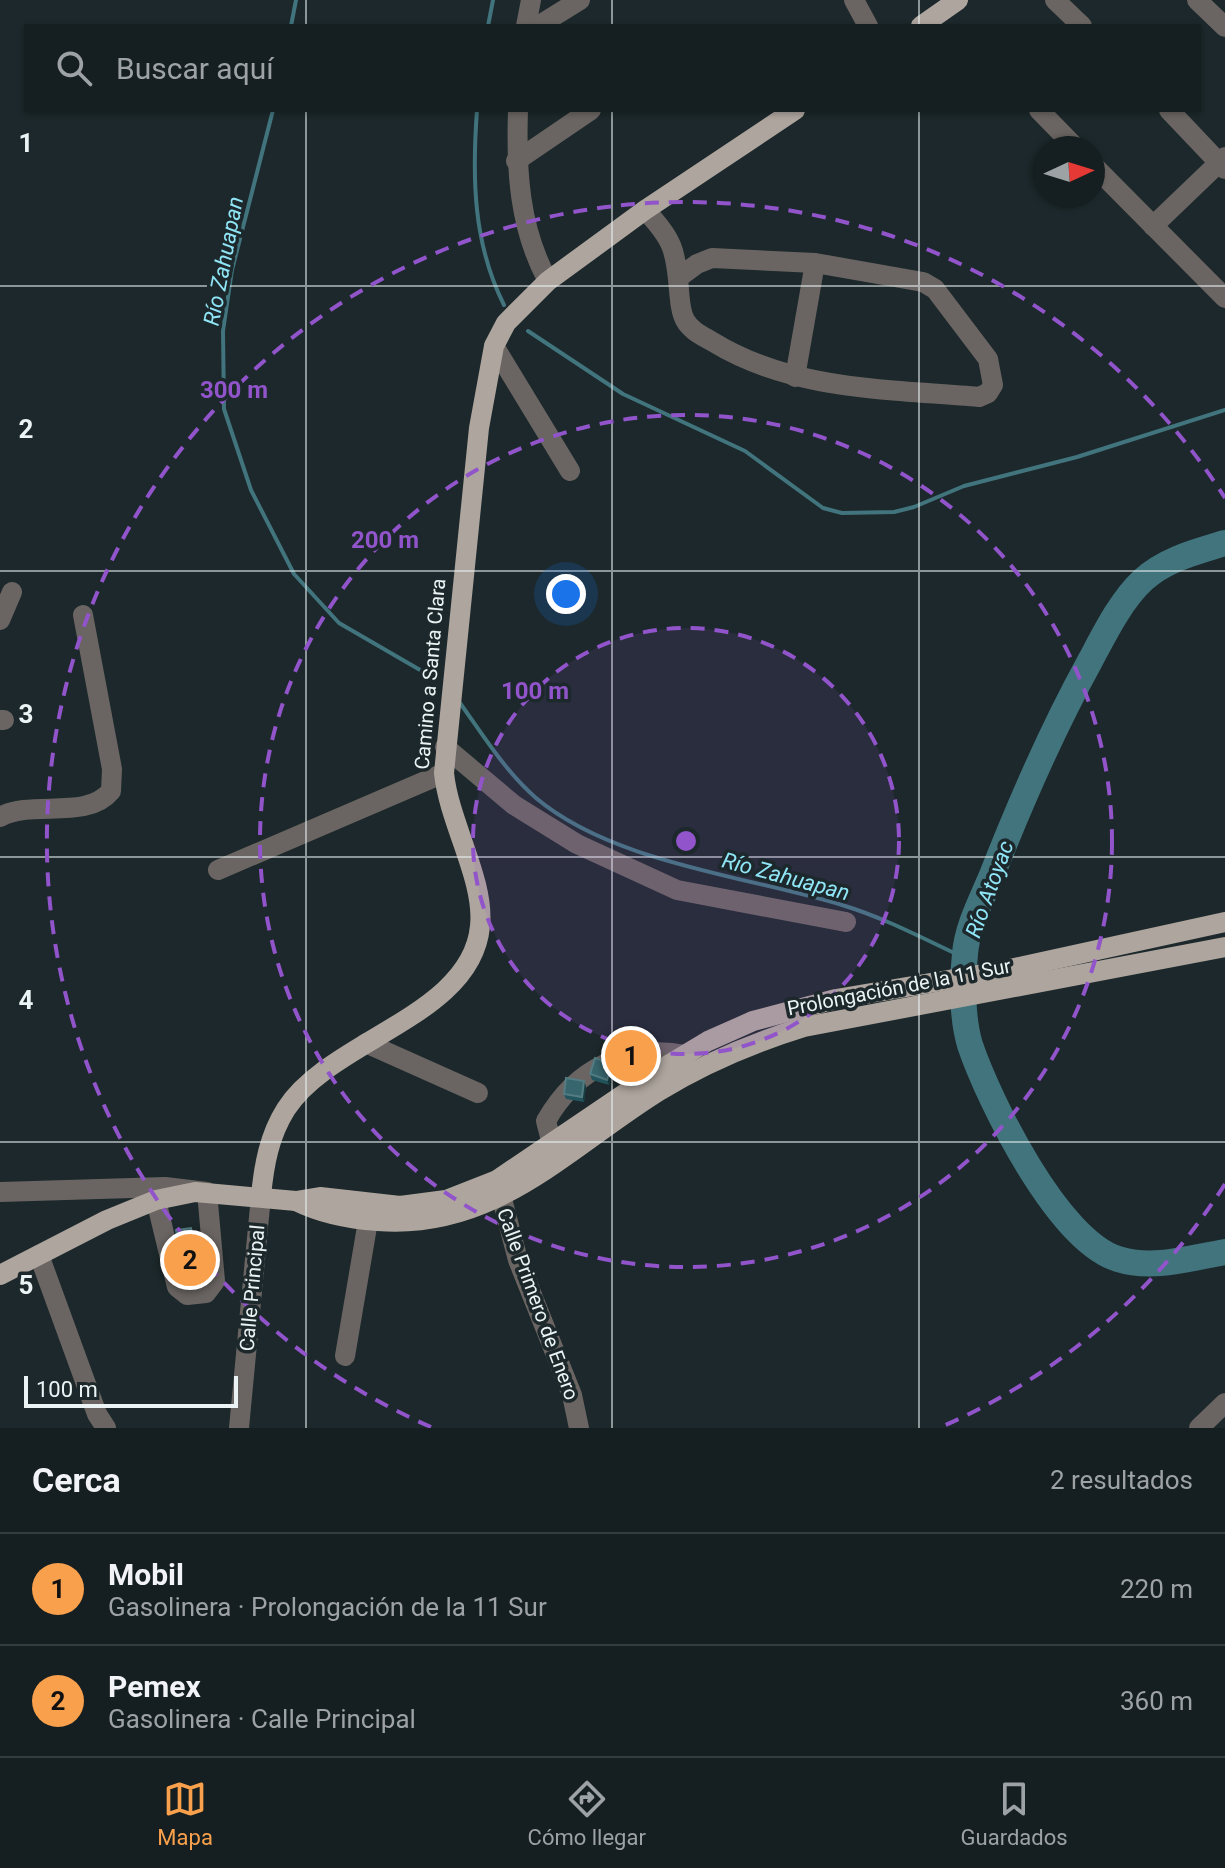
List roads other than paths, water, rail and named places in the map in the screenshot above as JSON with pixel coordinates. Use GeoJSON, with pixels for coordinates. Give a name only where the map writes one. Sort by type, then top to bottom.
{"type":"FeatureCollection","features":[{"type":"Feature","properties":{"kind":"main road"},"geometry":{"type":"LineString","coordinates":[[924,24],[958,0]]}},
{"type":"Feature","properties":{"kind":"main road","name":"Camino a Santa Clara"},"geometry":{"type":"LineString","coordinates":[[261,1196],[273,1134],[287,1107],[312,1078],[436,997],[458,978],[471,961],[478,941],[481,924],[477,889],[453,823],[444,773],[479,428],[494,346],[519,307],[548,281],[645,210],[792,112]]}},
{"type":"Feature","properties":{"kind":"main road","name":"Prolongación de la 11 Sur"},"geometry":{"type":"LineString","coordinates":[[296,1201],[320,1213],[368,1221],[407,1223],[440,1220],[498,1189],[686,1055],[836,999],[1107,948],[1225,922]]}},
{"type":"Feature","properties":{"kind":"main road","name":"Prolongación de la 11 Sur"},"geometry":{"type":"LineString","coordinates":[[553,1152],[757,1031],[804,1027],[901,1011],[1225,947]]}},
{"type":"Feature","properties":{"kind":"main road","name":"Prolongación de la 11 Sur"},"geometry":{"type":"LineString","coordinates":[[0,1275],[107,1220],[156,1200],[207,1192],[296,1201],[320,1197],[414,1205],[498,1189]]}},
{"type":"Feature","properties":{"kind":"street"},"geometry":{"type":"LineString","coordinates":[[526,24],[531,0]]}},
{"type":"Feature","properties":{"kind":"street"},"geometry":{"type":"LineString","coordinates":[[541,24],[580,0]]}},
{"type":"Feature","properties":{"kind":"street"},"geometry":{"type":"LineString","coordinates":[[854,0],[867,24]]}},
{"type":"Feature","properties":{"kind":"street"},"geometry":{"type":"LineString","coordinates":[[1055,0],[1074,24]]}},
{"type":"Feature","properties":{"kind":"street"},"geometry":{"type":"LineString","coordinates":[[1197,0],[1225,27]]}},
{"type":"Feature","properties":{"kind":"street"},"geometry":{"type":"LineString","coordinates":[[518,112],[516,161],[534,255],[548,281]]}},
{"type":"Feature","properties":{"kind":"street"},"geometry":{"type":"LineString","coordinates":[[516,161],[588,112]]}},
{"type":"Feature","properties":{"kind":"street"},"geometry":{"type":"LineString","coordinates":[[1041,112],[1064,136]]}},
{"type":"Feature","properties":{"kind":"street"},"geometry":{"type":"LineString","coordinates":[[1153,226],[1224,163],[1171,112]]}},
{"type":"Feature","properties":{"kind":"street"},"geometry":{"type":"LineString","coordinates":[[1105,177],[1225,298]]}},
{"type":"Feature","properties":{"kind":"street"},"geometry":{"type":"LineString","coordinates":[[645,210],[672,244],[681,306],[692,329],[736,356],[795,377],[830,384],[979,397],[988,393],[993,385],[988,359],[935,289],[911,277],[815,263],[712,258],[697,264],[678,278]]}},
{"type":"Feature","properties":{"kind":"street"},"geometry":{"type":"LineString","coordinates":[[795,377],[815,263]]}},
{"type":"Feature","properties":{"kind":"street"},"geometry":{"type":"LineString","coordinates":[[494,346],[570,471]]}},
{"type":"Feature","properties":{"kind":"street"},"geometry":{"type":"LineString","coordinates":[[0,620],[12,592]]}},
{"type":"Feature","properties":{"kind":"street"},"geometry":{"type":"LineString","coordinates":[[0,817],[16,811],[96,804],[111,791],[112,769],[83,615]]}},
{"type":"Feature","properties":{"kind":"street"},"geometry":{"type":"LineString","coordinates":[[445,747],[514,805],[577,844],[677,890],[846,922]]}},
{"type":"Feature","properties":{"kind":"street"},"geometry":{"type":"LineString","coordinates":[[218,870],[444,773]]}},
{"type":"Feature","properties":{"kind":"street"},"geometry":{"type":"LineString","coordinates":[[366,1043],[478,1093]]}},
{"type":"Feature","properties":{"kind":"street"},"geometry":{"type":"LineString","coordinates":[[553,1152],[546,1121],[565,1093],[589,1071],[629,1054],[658,1051],[686,1055]]}},
{"type":"Feature","properties":{"kind":"street"},"geometry":{"type":"LineString","coordinates":[[0,1192],[165,1187],[207,1192],[215,1281],[206,1293],[187,1295],[177,1287],[156,1200]]}},
{"type":"Feature","properties":{"kind":"street","name":"Calle Primero de Enero"},"geometry":{"type":"LineString","coordinates":[[498,1189],[518,1260],[572,1395],[579,1428]]}},
{"type":"Feature","properties":{"kind":"street"},"geometry":{"type":"LineString","coordinates":[[107,1190],[107,1220]]}},
{"type":"Feature","properties":{"kind":"street","name":"Calle Principal"},"geometry":{"type":"LineString","coordinates":[[239,1428],[261,1196]]}},
{"type":"Feature","properties":{"kind":"street"},"geometry":{"type":"LineString","coordinates":[[345,1356],[368,1221]]}},
{"type":"Feature","properties":{"kind":"street"},"geometry":{"type":"LineString","coordinates":[[39,1255],[97,1414],[106,1428]]}},
{"type":"Feature","properties":{"kind":"street"},"geometry":{"type":"LineString","coordinates":[[1199,1428],[1225,1403]]}},
{"type":"Feature","properties":{"kind":"waterway","name":"Río Zahuapan"},"geometry":{"type":"LineString","coordinates":[[291,24],[296,0]]}},
{"type":"Feature","properties":{"kind":"waterway"},"geometry":{"type":"LineString","coordinates":[[488,24],[493,0]]}},
{"type":"Feature","properties":{"kind":"waterway","name":"Río Zahuapan"},"geometry":{"type":"LineString","coordinates":[[272,112],[232,270],[223,331],[224,409],[251,490],[294,574],[339,623],[427,674]]}},
{"type":"Feature","properties":{"kind":"waterway"},"geometry":{"type":"LineString","coordinates":[[477,112],[477,210],[486,258],[504,305]]}},
{"type":"Feature","properties":{"kind":"waterway"},"geometry":{"type":"LineString","coordinates":[[528,331],[623,394],[745,451],[823,508],[842,513],[894,512],[914,507],[964,486],[1077,457],[1225,410]]}},
{"type":"Feature","properties":{"kind":"waterway","name":"Río Atoyac"},"geometry":{"type":"LineString","coordinates":[[1225,543],[1182,557],[1152,573],[1127,597],[1114,618],[1050,740],[976,913],[966,944],[963,988],[965,1023],[979,1070],[1009,1133],[1050,1198],[1072,1226],[1095,1247],[1131,1262],[1172,1262],[1225,1252]]}},
{"type":"Feature","properties":{"kind":"waterway","name":"Río Zahuapan"},"geometry":{"type":"LineString","coordinates":[[460,703],[514,776],[536,798],[567,820],[642,853],[858,910],[965,958]]}},
{"type":"Feature","properties":{"kind":"place","name":"Mobil"},"geometry":{"type":"Point","coordinates":[631,1056]}},
{"type":"Feature","properties":{"kind":"place","name":"Pemex"},"geometry":{"type":"Point","coordinates":[190,1260]}}]}
